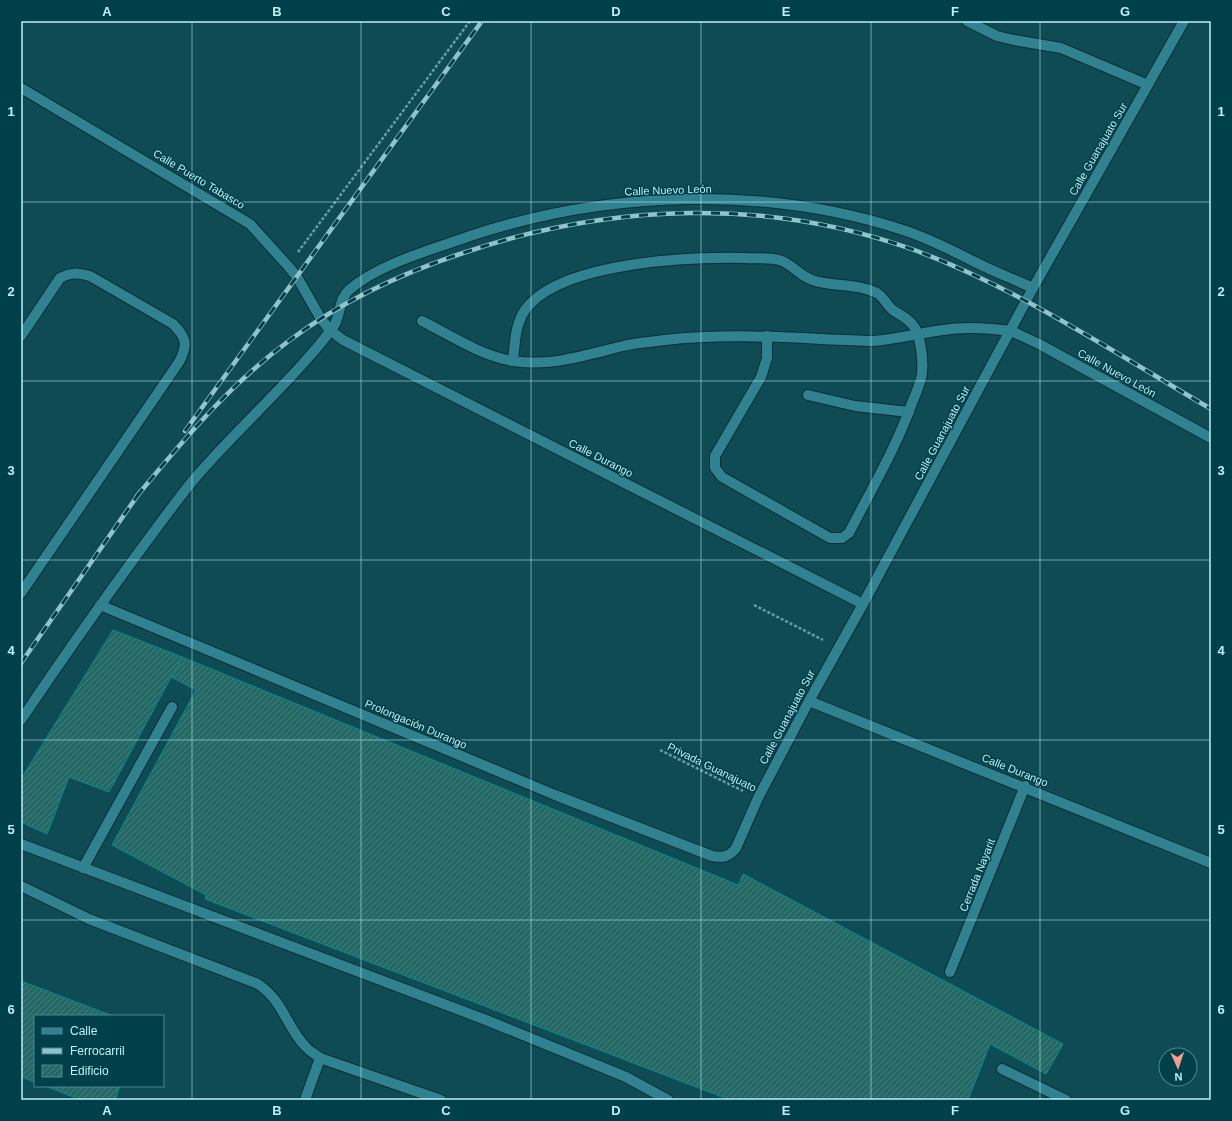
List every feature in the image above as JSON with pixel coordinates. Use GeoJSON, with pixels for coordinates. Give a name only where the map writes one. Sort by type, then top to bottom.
{"type":"FeatureCollection","features":[{"type":"Feature","properties":{"kind":"street"},"geometry":{"type":"LineString","coordinates":[[967,21],[997,36],[1061,48],[1148,85]]}},
{"type":"Feature","properties":{"kind":"street","name":"Calle Guanajuato Sur"},"geometry":{"type":"LineString","coordinates":[[726,857],[736,848],[758,798],[809,700],[863,604],[1033,288],[1184,21]]}},
{"type":"Feature","properties":{"kind":"street","name":"Calle Puerto Tabasco"},"geometry":{"type":"LineString","coordinates":[[21,88],[240,216],[260,235],[288,266],[330,330]]}},
{"type":"Feature","properties":{"kind":"street","name":"Calle Nuevo León"},"geometry":{"type":"LineString","coordinates":[[21,720],[100,605],[195,478],[289,379],[330,330],[336,321],[342,297],[363,279],[400,262],[500,227],[536,217],[614,204],[649,201],[741,201],[805,208],[859,218],[908,232],[948,248],[977,263],[1033,288]]}},
{"type":"Feature","properties":{"kind":"street"},"geometry":{"type":"LineString","coordinates":[[513,361],[516,333],[521,316],[529,305],[548,290],[590,274],[641,262],[726,258],[781,260],[810,280],[877,293],[890,308],[911,323],[918,335],[922,373],[909,412],[849,533],[842,538],[830,538],[722,477],[715,468],[716,456],[761,377],[765,366],[767,336]]}},
{"type":"Feature","properties":{"kind":"street"},"geometry":{"type":"LineString","coordinates":[[21,336],[60,278],[68,273],[79,273],[90,276],[173,324],[181,332],[185,342],[184,351],[179,362],[21,593]]}},
{"type":"Feature","properties":{"kind":"street"},"geometry":{"type":"LineString","coordinates":[[422,321],[491,356],[513,361],[549,363],[568,360],[624,346],[665,340],[767,336],[873,341],[918,335],[944,329],[972,328],[1011,331]]}},
{"type":"Feature","properties":{"kind":"street","name":"Calle Durango"},"geometry":{"type":"LineString","coordinates":[[330,330],[343,340],[863,604]]}},
{"type":"Feature","properties":{"kind":"street","name":"Calle Nuevo León"},"geometry":{"type":"LineString","coordinates":[[1011,331],[1038,344],[1211,438]]}},
{"type":"Feature","properties":{"kind":"street"},"geometry":{"type":"LineString","coordinates":[[808,394],[855,406],[909,412]]}},
{"type":"Feature","properties":{"kind":"street","name":"Prolongación Durango"},"geometry":{"type":"LineString","coordinates":[[100,605],[555,795],[712,856],[726,857]]}},
{"type":"Feature","properties":{"kind":"street","name":"Calle Durango"},"geometry":{"type":"LineString","coordinates":[[809,700],[1025,786],[1211,863]]}},
{"type":"Feature","properties":{"kind":"street"},"geometry":{"type":"LineString","coordinates":[[84,868],[172,707]]}},
{"type":"Feature","properties":{"kind":"street","name":"Cerrada Nayarit"},"geometry":{"type":"LineString","coordinates":[[950,972],[1025,786]]}},
{"type":"Feature","properties":{"kind":"street"},"geometry":{"type":"LineString","coordinates":[[21,844],[486,1020],[626,1077],[668,1100]]}},
{"type":"Feature","properties":{"kind":"street"},"geometry":{"type":"LineString","coordinates":[[21,886],[89,919],[258,984],[269,991],[280,1004],[305,1047],[320,1058],[441,1100]]}},
{"type":"Feature","properties":{"kind":"street"},"geometry":{"type":"LineString","coordinates":[[305,1100],[320,1058]]}},
{"type":"Feature","properties":{"kind":"street"},"geometry":{"type":"LineString","coordinates":[[1002,1069],[1066,1100]]}},
{"type":"Feature","properties":{"kind":"path"},"geometry":{"type":"LineString","coordinates":[[288,266],[470,21]]}},
{"type":"Feature","properties":{"kind":"path"},"geometry":{"type":"LineString","coordinates":[[754,605],[838,647]]}},
{"type":"Feature","properties":{"kind":"path","name":"Privada Guanajuato"},"geometry":{"type":"LineString","coordinates":[[660,750],[758,798]]}},
{"type":"Feature","properties":{"kind":"building"},"geometry":{"type":"Polygon","coordinates":[[[113,630],[182,657],[109,792],[69,777],[47,834],[21,822],[21,779],[113,630]]]}},
{"type":"Feature","properties":{"kind":"building"},"geometry":{"type":"Polygon","coordinates":[[[182,657],[738,885],[743,874],[1063,1044],[1046,1074],[990,1044],[968,1100],[730,1100],[205,899],[206,895],[112,845],[196,690],[171,677],[182,657]]]}},
{"type":"Feature","properties":{"kind":"building"},"geometry":{"type":"Polygon","coordinates":[[[21,981],[110,1015],[34,1015],[34,1082],[21,1077],[21,981]]]}},
{"type":"Feature","properties":{"kind":"building"},"geometry":{"type":"Polygon","coordinates":[[[48,1087],[120,1087],[115,1100],[81,1100],[48,1087]]]}},
{"type":"Feature","properties":{"kind":"railway"},"geometry":{"type":"LineString","coordinates":[[185,431],[482,21]]}},
{"type":"Feature","properties":{"kind":"railway"},"geometry":{"type":"LineString","coordinates":[[137,496],[209,413],[248,374],[290,340],[330,313],[373,289],[395,279],[463,253],[519,236],[575,224],[632,216],[690,213],[748,215],[805,222],[861,234],[917,251],[993,284],[1030,303],[1211,409]]}},
{"type":"Feature","properties":{"kind":"railway"},"geometry":{"type":"LineString","coordinates":[[21,663],[140,492]]}}]}
